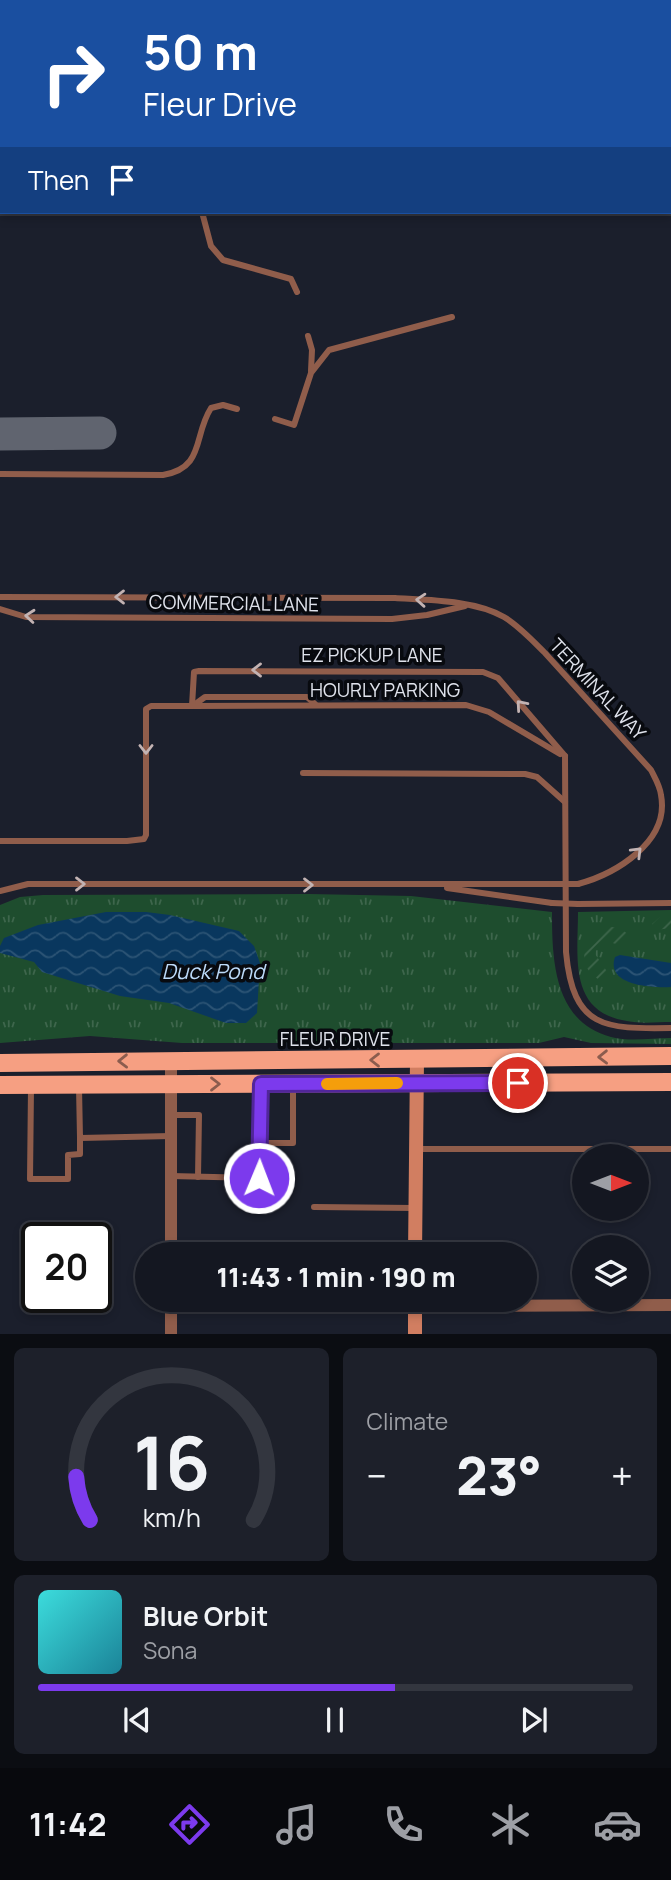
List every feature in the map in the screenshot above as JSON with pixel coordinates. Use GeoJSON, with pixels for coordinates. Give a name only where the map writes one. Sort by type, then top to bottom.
{"type":"FeatureCollection","features":[{"type":"Feature","properties":{"kind":"main road","name":"FLEUR DRIVE"},"geometry":{"type":"LineString","coordinates":[[0,1063],[671,1056]]}},
{"type":"Feature","properties":{"kind":"main road"},"geometry":{"type":"LineString","coordinates":[[0,1085],[671,1082]]}},
{"type":"Feature","properties":{"kind":"street"},"geometry":{"type":"LineString","coordinates":[[415,1242],[417,1060]]}},
{"type":"Feature","properties":{"kind":"street"},"geometry":{"type":"LineString","coordinates":[[171,1061],[171,1242]]}},
{"type":"Feature","properties":{"kind":"street"},"geometry":{"type":"LineString","coordinates":[[537,1304],[671,1305]]}},
{"type":"Feature","properties":{"kind":"street"},"geometry":{"type":"LineString","coordinates":[[171,1312],[171,1334]]}},
{"type":"Feature","properties":{"kind":"street"},"geometry":{"type":"LineString","coordinates":[[415,1312],[415,1334]]}},
{"type":"Feature","properties":{"kind":"lane"},"geometry":{"type":"LineString","coordinates":[[203,214],[211,246],[223,260],[291,279],[297,292]]}},
{"type":"Feature","properties":{"kind":"lane"},"geometry":{"type":"LineString","coordinates":[[311,373],[329,350],[452,317]]}},
{"type":"Feature","properties":{"kind":"lane"},"geometry":{"type":"LineString","coordinates":[[275,419],[294,425],[311,373],[312,350],[308,337]]}},
{"type":"Feature","properties":{"kind":"lane"},"geometry":{"type":"LineString","coordinates":[[0,474],[177,473],[193,458],[211,408],[223,405],[237,409]]}},
{"type":"Feature","properties":{"kind":"lane","name":"TERMINAL WAY"},"geometry":{"type":"LineString","coordinates":[[0,597],[395,598],[467,606],[500,614],[528,636],[651,770],[662,798],[657,826],[640,850],[612,872],[578,884],[36,884],[0,891]]}},
{"type":"Feature","properties":{"kind":"lane","name":"COMMERCIAL LANE"},"geometry":{"type":"LineString","coordinates":[[0,609],[26,617],[335,620],[412,617],[467,606]]}},
{"type":"Feature","properties":{"kind":"lane","name":"EZ PICKUP LANE"},"geometry":{"type":"LineString","coordinates":[[192,706],[192,676],[199,671],[483,672],[498,678],[565,756]]}},
{"type":"Feature","properties":{"kind":"lane","name":"HOURLY PARKING"},"geometry":{"type":"LineString","coordinates":[[192,706],[466,705],[489,712],[565,756]]}},
{"type":"Feature","properties":{"kind":"lane"},"geometry":{"type":"LineString","coordinates":[[0,841],[144,839],[146,709],[151,706],[192,706]]}},
{"type":"Feature","properties":{"kind":"lane"},"geometry":{"type":"LineString","coordinates":[[565,756],[566,952],[569,979],[576,998],[585,1012],[609,1026],[624,1029],[671,1028]]}},
{"type":"Feature","properties":{"kind":"lane"},"geometry":{"type":"LineString","coordinates":[[303,773],[525,774],[537,777],[565,802]]}},
{"type":"Feature","properties":{"kind":"lane"},"geometry":{"type":"LineString","coordinates":[[428,885],[552,903],[671,903]]}},
{"type":"Feature","properties":{"kind":"lane"},"geometry":{"type":"LineString","coordinates":[[31,1085],[30,1178],[68,1179],[68,1154],[80,1154],[79,1084]]}},
{"type":"Feature","properties":{"kind":"lane"},"geometry":{"type":"LineString","coordinates":[[171,1177],[259,1178],[261,1084]]}},
{"type":"Feature","properties":{"kind":"lane"},"geometry":{"type":"LineString","coordinates":[[260,1143],[293,1143],[293,1084]]}},
{"type":"Feature","properties":{"kind":"lane"},"geometry":{"type":"LineString","coordinates":[[172,1115],[199,1115],[198,1177]]}},
{"type":"Feature","properties":{"kind":"lane"},"geometry":{"type":"LineString","coordinates":[[80,1138],[172,1136]]}},
{"type":"Feature","properties":{"kind":"lane"},"geometry":{"type":"LineString","coordinates":[[416,1149],[671,1149]]}},
{"type":"Feature","properties":{"kind":"lane"},"geometry":{"type":"LineString","coordinates":[[314,1207],[416,1208]]}},
{"type":"Feature","properties":{"kind":"green space"},"geometry":{"type":"Polygon","coordinates":[[[43,895],[411,896],[552,912],[553,950],[560,987],[567,1004],[578,1018],[592,1029],[611,1037],[633,1040],[671,1038],[671,1044],[591,1043],[564,1037],[539,1043],[182,1043],[90,1036],[0,1043],[0,905],[20,897],[43,895]]]}},
{"type":"Feature","properties":{"kind":"green space"},"geometry":{"type":"Polygon","coordinates":[[[671,910],[671,1022],[643,1023],[608,1016],[594,1006],[580,980],[578,912],[671,910]]]}},
{"type":"Feature","properties":{"kind":"green space"},"geometry":{"type":"Polygon","coordinates":[[[660,917],[671,917],[671,928],[656,930],[652,924],[660,917]]]}},
{"type":"Feature","properties":{"kind":"green space"},"geometry":{"type":"Polygon","coordinates":[[[602,927],[618,928],[631,938],[629,943],[623,946],[602,940],[598,945],[595,954],[608,973],[602,982],[589,971],[584,959],[589,940],[602,927]]]}},
{"type":"Feature","properties":{"kind":"water","name":"Duck Pond"},"geometry":{"type":"Polygon","coordinates":[[[106,912],[170,915],[239,931],[254,946],[260,963],[257,1013],[246,1023],[226,1023],[169,1003],[120,996],[42,972],[34,962],[0,953],[4,938],[38,925],[106,912]]]}},
{"type":"Feature","properties":{"kind":"water"},"geometry":{"type":"Polygon","coordinates":[[[620,955],[671,963],[671,987],[643,986],[624,979],[617,974],[614,967],[615,957],[620,955]]]}},
{"type":"Feature","properties":{"kind":"taxiway"},"geometry":{"type":"LineString","coordinates":[[0,434],[100,433]]}},
{"type":"Feature","properties":{"kind":"slow traffic"},"geometry":{"type":"LineString","coordinates":[[327,1084],[397,1083]]}},
{"type":"Feature","properties":{"kind":"route"},"geometry":{"type":"LineString","coordinates":[[259,1178],[261,1084],[518,1083]]}}]}
